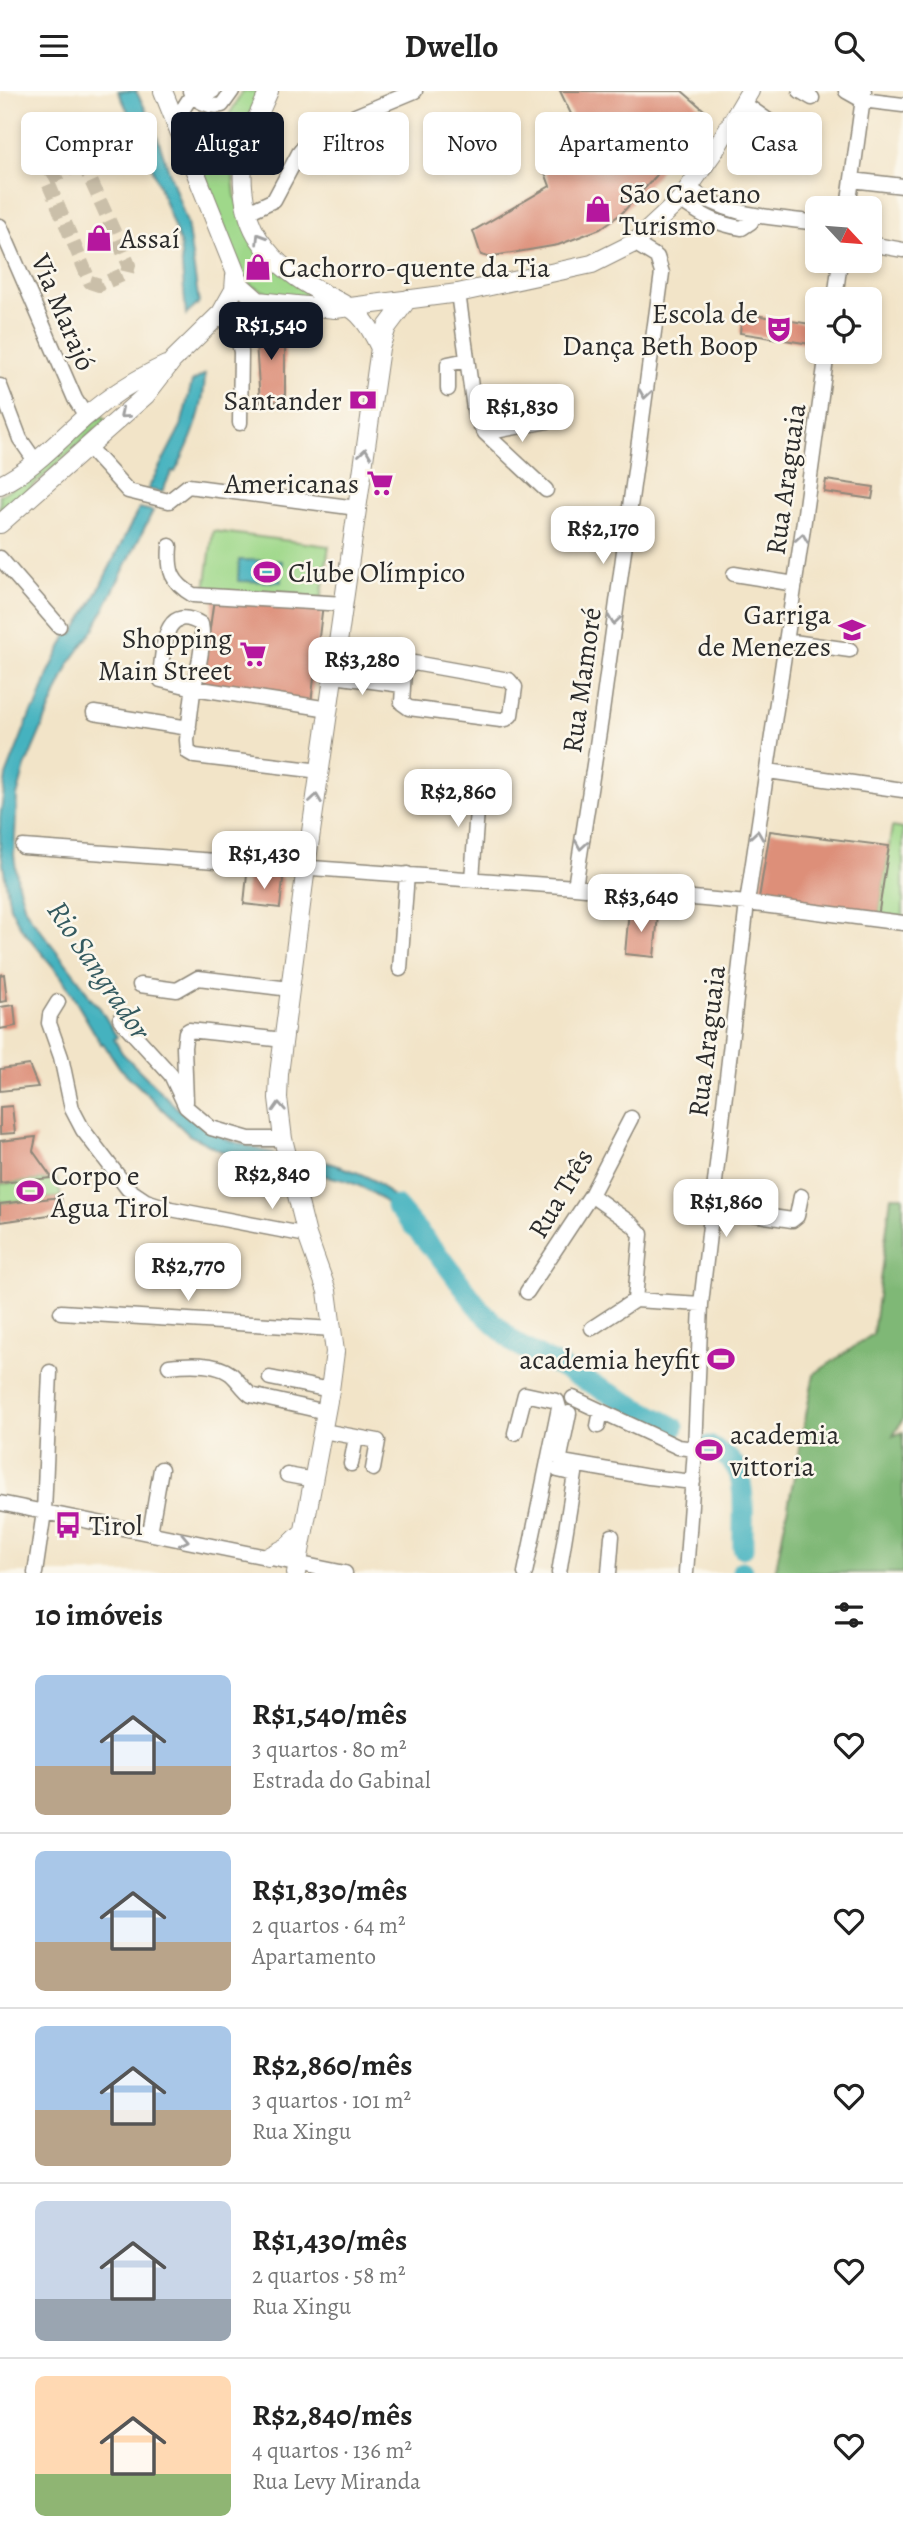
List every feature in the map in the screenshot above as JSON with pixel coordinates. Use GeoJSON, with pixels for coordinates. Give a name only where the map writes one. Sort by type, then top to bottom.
{"type":"FeatureCollection","features":[{"type":"Feature","properties":{"kind":"main road"},"geometry":{"type":"LineString","coordinates":[[163,91],[171,112]]}},
{"type":"Feature","properties":{"kind":"main road"},"geometry":{"type":"LineString","coordinates":[[270,91],[247,142],[243,164],[248,212],[258,237],[284,265],[311,287],[352,307],[365,319],[380,348]]}},
{"type":"Feature","properties":{"kind":"main road"},"geometry":{"type":"LineString","coordinates":[[196,175],[235,276],[248,295],[258,301],[321,309],[458,293],[592,264],[634,243],[685,194],[747,97]]}},
{"type":"Feature","properties":{"kind":"main road"},"geometry":{"type":"LineString","coordinates":[[0,524],[146,395],[169,364],[221,313],[234,290],[235,276]]}},
{"type":"Feature","properties":{"kind":"main road"},"geometry":{"type":"LineString","coordinates":[[297,1568],[327,1412],[335,1352],[327,1291],[307,1235],[283,1139],[278,1098],[306,867],[380,348],[387,327],[408,299]]}},
{"type":"Feature","properties":{"kind":"main road"},"geometry":{"type":"LineString","coordinates":[[0,485],[36,462],[86,416],[135,379],[169,364]]}},
{"type":"Feature","properties":{"kind":"main road"},"geometry":{"type":"LineString","coordinates":[[268,1557],[287,1547],[304,1531]]}},
{"type":"Feature","properties":{"kind":"street"},"geometry":{"type":"LineString","coordinates":[[195,92],[214,91]]}},
{"type":"Feature","properties":{"kind":"street"},"geometry":{"type":"LineString","coordinates":[[195,92],[215,107],[222,106],[232,91]]}},
{"type":"Feature","properties":{"kind":"street"},"geometry":{"type":"LineString","coordinates":[[248,212],[274,200],[299,153],[317,134],[415,91]]}},
{"type":"Feature","properties":{"kind":"street"},"geometry":{"type":"LineString","coordinates":[[846,91],[903,105]]}},
{"type":"Feature","properties":{"kind":"street"},"geometry":{"type":"LineString","coordinates":[[181,112],[195,92]]}},
{"type":"Feature","properties":{"kind":"street"},"geometry":{"type":"LineString","coordinates":[[850,196],[863,96]]}},
{"type":"Feature","properties":{"kind":"street"},"geometry":{"type":"LineString","coordinates":[[747,97],[764,112]]}},
{"type":"Feature","properties":{"kind":"street"},"geometry":{"type":"LineString","coordinates":[[852,180],[903,186]]}},
{"type":"Feature","properties":{"kind":"street"},"geometry":{"type":"LineString","coordinates":[[685,194],[753,215],[805,222]]}},
{"type":"Feature","properties":{"kind":"street","name":"Via Marajó"},"geometry":{"type":"LineString","coordinates":[[0,226],[75,399],[86,416]]}},
{"type":"Feature","properties":{"kind":"street","name":"Rua Mamoré"},"geometry":{"type":"LineString","coordinates":[[575,887],[601,719],[662,273],[657,257],[634,243]]}},
{"type":"Feature","properties":{"kind":"street"},"geometry":{"type":"LineString","coordinates":[[882,246],[903,250]]}},
{"type":"Feature","properties":{"kind":"street"},"geometry":{"type":"LineString","coordinates":[[458,293],[475,416],[485,433],[546,490]]}},
{"type":"Feature","properties":{"kind":"street"},"geometry":{"type":"LineString","coordinates":[[221,313],[238,338],[241,352],[240,423]]}},
{"type":"Feature","properties":{"kind":"street"},"geometry":{"type":"LineString","coordinates":[[448,389],[449,364],[467,360]]}},
{"type":"Feature","properties":{"kind":"street","name":"Rua Araguaia"},"geometry":{"type":"LineString","coordinates":[[686,1573],[701,1304],[747,903],[825,364]]}},
{"type":"Feature","properties":{"kind":"street"},"geometry":{"type":"LineString","coordinates":[[0,386],[20,439],[36,462]]}},
{"type":"Feature","properties":{"kind":"street"},"geometry":{"type":"LineString","coordinates":[[485,433],[553,420]]}},
{"type":"Feature","properties":{"kind":"street"},"geometry":{"type":"LineString","coordinates":[[88,447],[128,491],[169,501],[188,486],[357,508]]}},
{"type":"Feature","properties":{"kind":"street"},"geometry":{"type":"LineString","coordinates":[[170,547],[168,566],[179,587],[193,595],[345,604]]}},
{"type":"Feature","properties":{"kind":"street"},"geometry":{"type":"LineString","coordinates":[[0,558],[59,627]]}},
{"type":"Feature","properties":{"kind":"street"},"geometry":{"type":"LineString","coordinates":[[734,574],[795,584]]}},
{"type":"Feature","properties":{"kind":"street"},"geometry":{"type":"LineString","coordinates":[[320,771],[195,756],[188,752],[189,727],[194,688],[203,633],[201,624],[191,618],[175,620],[169,625],[161,680],[194,688],[329,709]]}},
{"type":"Feature","properties":{"kind":"street"},"geometry":{"type":"LineString","coordinates":[[786,641],[850,650]]}},
{"type":"Feature","properties":{"kind":"street"},"geometry":{"type":"LineString","coordinates":[[414,663],[509,680],[515,687],[510,715],[501,720],[409,708],[402,703],[402,685],[404,670],[414,663]]}},
{"type":"Feature","properties":{"kind":"street"},"geometry":{"type":"LineString","coordinates":[[334,676],[402,685]]}},
{"type":"Feature","properties":{"kind":"street"},"geometry":{"type":"LineString","coordinates":[[94,713],[189,727]]}},
{"type":"Feature","properties":{"kind":"street"},"geometry":{"type":"LineString","coordinates":[[768,771],[903,790]]}},
{"type":"Feature","properties":{"kind":"street"},"geometry":{"type":"LineString","coordinates":[[472,879],[479,782]]}},
{"type":"Feature","properties":{"kind":"street"},"geometry":{"type":"LineString","coordinates":[[23,847],[575,887],[747,903],[903,923]]}},
{"type":"Feature","properties":{"kind":"street"},"geometry":{"type":"LineString","coordinates":[[400,969],[407,874]]}},
{"type":"Feature","properties":{"kind":"street"},"geometry":{"type":"LineString","coordinates":[[140,985],[177,990],[198,978],[290,989]]}},
{"type":"Feature","properties":{"kind":"street"},"geometry":{"type":"LineString","coordinates":[[58,1002],[50,1015],[49,1023],[61,1057],[72,1109],[83,1130],[128,1189],[146,1201],[170,1209],[307,1235]]}},
{"type":"Feature","properties":{"kind":"street"},"geometry":{"type":"LineString","coordinates":[[120,1019],[171,1075],[186,1107],[211,1128],[249,1139],[283,1139]]}},
{"type":"Feature","properties":{"kind":"street"},"geometry":{"type":"LineString","coordinates":[[186,1107],[186,1032],[189,1030],[284,1040]]}},
{"type":"Feature","properties":{"kind":"street","name":"Rua Três"},"geometry":{"type":"LineString","coordinates":[[527,1292],[591,1195],[631,1118]]}},
{"type":"Feature","properties":{"kind":"street"},"geometry":{"type":"LineString","coordinates":[[591,1195],[633,1224],[641,1234],[635,1300]]}},
{"type":"Feature","properties":{"kind":"street"},"geometry":{"type":"LineString","coordinates":[[712,1208],[792,1220],[797,1216],[801,1196]]}},
{"type":"Feature","properties":{"kind":"street"},"geometry":{"type":"LineString","coordinates":[[592,1328],[635,1300],[701,1304]]}},
{"type":"Feature","properties":{"kind":"street"},"geometry":{"type":"LineString","coordinates":[[61,1312],[333,1329]]}},
{"type":"Feature","properties":{"kind":"street"},"geometry":{"type":"LineString","coordinates":[[169,1366],[194,1364],[219,1369],[229,1373],[242,1389],[251,1395],[327,1412]]}},
{"type":"Feature","properties":{"kind":"street"},"geometry":{"type":"LineString","coordinates":[[35,1573],[44,1511],[50,1372]]}},
{"type":"Feature","properties":{"kind":"street"},"geometry":{"type":"LineString","coordinates":[[270,1378],[330,1390]]}},
{"type":"Feature","properties":{"kind":"street"},"geometry":{"type":"LineString","coordinates":[[515,1433],[525,1394],[557,1401],[559,1408],[525,1573]]}},
{"type":"Feature","properties":{"kind":"street"},"geometry":{"type":"LineString","coordinates":[[573,1398],[599,1418],[678,1447],[695,1449]]}},
{"type":"Feature","properties":{"kind":"street"},"geometry":{"type":"LineString","coordinates":[[569,1413],[560,1457],[562,1462],[693,1482]]}},
{"type":"Feature","properties":{"kind":"street"},"geometry":{"type":"LineString","coordinates":[[323,1431],[379,1441],[373,1469]]}},
{"type":"Feature","properties":{"kind":"street"},"geometry":{"type":"LineString","coordinates":[[351,1464],[356,1437]]}},
{"type":"Feature","properties":{"kind":"street"},"geometry":{"type":"LineString","coordinates":[[149,1533],[161,1469]]}},
{"type":"Feature","properties":{"kind":"street"},"geometry":{"type":"LineString","coordinates":[[553,1469],[575,1474],[559,1573]]}},
{"type":"Feature","properties":{"kind":"street"},"geometry":{"type":"LineString","coordinates":[[287,1475],[314,1480]]}},
{"type":"Feature","properties":{"kind":"street"},"geometry":{"type":"LineString","coordinates":[[0,1503],[268,1557],[297,1568],[345,1573]]}},
{"type":"Feature","properties":{"kind":"street"},"geometry":{"type":"LineString","coordinates":[[609,1573],[612,1536]]}},
{"type":"Feature","properties":{"kind":"green space"},"geometry":{"type":"Polygon","coordinates":[[[243,91],[261,91],[250,112],[231,112],[243,91]]]}},
{"type":"Feature","properties":{"kind":"green space"},"geometry":{"type":"Polygon","coordinates":[[[205,175],[233,175],[235,195],[250,236],[324,301],[267,293],[252,286],[242,274],[205,175]]]}},
{"type":"Feature","properties":{"kind":"green space"},"geometry":{"type":"Polygon","coordinates":[[[102,415],[106,420],[0,516],[0,495],[26,480],[102,415]]]}},
{"type":"Feature","properties":{"kind":"green space","name":"Clube Olímpico"},"geometry":{"type":"Polygon","coordinates":[[[213,531],[329,546],[321,600],[204,597],[213,531]]]}},
{"type":"Feature","properties":{"kind":"green space"},"geometry":{"type":"Polygon","coordinates":[[[892,827],[903,829],[903,920],[878,917],[892,827]]]}},
{"type":"Feature","properties":{"kind":"green space","name":"Corpo e Água Tirol"},"geometry":{"type":"Polygon","coordinates":[[[57,1179],[61,1197],[0,1203],[0,1184],[57,1179]]]}},
{"type":"Feature","properties":{"kind":"green space"},"geometry":{"type":"Polygon","coordinates":[[[891,1196],[903,1196],[903,1419],[893,1436],[903,1432],[903,1573],[775,1573],[814,1374],[873,1334],[891,1196]]]}},
{"type":"Feature","properties":{"kind":"water"},"geometry":{"type":"Polygon","coordinates":[[[118,91],[136,91],[147,112],[128,112],[118,91]]]}},
{"type":"Feature","properties":{"kind":"water"},"geometry":{"type":"Polygon","coordinates":[[[157,136],[187,223],[199,303],[186,315],[180,243],[155,175],[157,136]]]}},
{"type":"Feature","properties":{"kind":"water"},"geometry":{"type":"Polygon","coordinates":[[[205,374],[200,412],[181,460],[175,472],[172,471],[162,492],[148,489],[181,426],[192,382],[205,374]]]}},
{"type":"Feature","properties":{"kind":"water"},"geometry":{"type":"Polygon","coordinates":[[[139,508],[153,511],[94,629],[70,662],[25,767],[17,796],[14,855],[18,884],[31,918],[100,1008],[117,1037],[114,1039],[122,1053],[178,1109],[206,1130],[228,1140],[272,1153],[277,1166],[221,1151],[189,1135],[120,1068],[103,1043],[101,1044],[61,976],[21,928],[10,907],[0,847],[0,818],[6,776],[31,712],[36,708],[49,672],[69,631],[73,634],[93,601],[139,508]]]}},
{"type":"Feature","properties":{"kind":"water"},"geometry":{"type":"Polygon","coordinates":[[[239,560],[282,561],[281,582],[238,581],[239,560]]]}},
{"type":"Feature","properties":{"kind":"water"},"geometry":{"type":"Polygon","coordinates":[[[307,1158],[350,1170],[374,1181],[393,1198],[415,1228],[391,1206],[368,1191],[343,1180],[311,1174],[307,1158]]]}},
{"type":"Feature","properties":{"kind":"building"},"geometry":{"type":"Polygon","coordinates":[[[560,91],[682,91],[704,110],[703,112],[570,112],[560,91]]]}},
{"type":"Feature","properties":{"kind":"building"},"geometry":{"type":"Polygon","coordinates":[[[546,175],[657,175],[622,213],[600,229],[558,245],[488,257],[481,255],[473,231],[550,186],[546,175]]]}},
{"type":"Feature","properties":{"kind":"building","name":"Escola de Dança Beth Boop"},"geometry":{"type":"Polygon","coordinates":[[[742,313],[805,323],[805,343],[740,333],[742,313]]]}},
{"type":"Feature","properties":{"kind":"building"},"geometry":{"type":"Polygon","coordinates":[[[285,324],[285,401],[260,402],[255,327],[285,324]]]}},
{"type":"Feature","properties":{"kind":"building"},"geometry":{"type":"Polygon","coordinates":[[[826,480],[874,487],[872,499],[824,492],[826,480]]]}},
{"type":"Feature","properties":{"kind":"building"},"geometry":{"type":"Polygon","coordinates":[[[214,599],[323,604],[311,703],[202,685],[214,599]]]}},
{"type":"Feature","properties":{"kind":"building"},"geometry":{"type":"Polygon","coordinates":[[[770,831],[889,846],[878,917],[759,898],[770,831]]]}},
{"type":"Feature","properties":{"kind":"building"},"geometry":{"type":"Polygon","coordinates":[[[247,874],[279,876],[283,879],[280,908],[244,904],[247,874]]]}},
{"type":"Feature","properties":{"kind":"building"},"geometry":{"type":"Polygon","coordinates":[[[629,910],[658,915],[654,957],[625,954],[629,910]]]}},
{"type":"Feature","properties":{"kind":"building"},"geometry":{"type":"Polygon","coordinates":[[[4,974],[7,1001],[0,1002],[0,975],[4,974]]]}},
{"type":"Feature","properties":{"kind":"building"},"geometry":{"type":"Polygon","coordinates":[[[14,1005],[16,1026],[0,1029],[0,1007],[14,1005]]]}},
{"type":"Feature","properties":{"kind":"building"},"geometry":{"type":"Polygon","coordinates":[[[29,1065],[38,1087],[0,1091],[0,1069],[29,1065]]]}},
{"type":"Feature","properties":{"kind":"building"},"geometry":{"type":"Polygon","coordinates":[[[12,1106],[15,1133],[0,1134],[0,1107],[12,1106]]]}},
{"type":"Feature","properties":{"kind":"building"},"geometry":{"type":"Polygon","coordinates":[[[36,1137],[33,1151],[52,1178],[0,1183],[0,1141],[36,1137]]]}},
{"type":"Feature","properties":{"kind":"building"},"geometry":{"type":"Polygon","coordinates":[[[61,1197],[63,1213],[0,1222],[0,1204],[61,1197]]]}},
{"type":"Feature","properties":{"kind":"waterway","name":"Rio Sangrador"},"geometry":{"type":"LineString","coordinates":[[396,1206],[446,1264],[481,1311],[516,1344],[674,1427]]}},
{"type":"Feature","properties":{"kind":"waterway","name":"Rio Sangrador"},"geometry":{"type":"LineString","coordinates":[[709,1446],[730,1459],[739,1474],[743,1494],[743,1548]]}},
{"type":"Feature","properties":{"kind":"tunnel"},"geometry":{"type":"LineString","coordinates":[[56,175],[47,180],[90,282],[99,285],[127,273],[129,265],[88,175]]}},
{"type":"Feature","properties":{"kind":"place","name":"São Caetano Turismo"},"geometry":{"type":"Point","coordinates":[598,209]}},
{"type":"Feature","properties":{"kind":"place","name":"Assaí"},"geometry":{"type":"Point","coordinates":[99,238]}},
{"type":"Feature","properties":{"kind":"place","name":"Cachorro-quente da Tia"},"geometry":{"type":"Point","coordinates":[258,267]}},
{"type":"Feature","properties":{"kind":"place","name":"Escola de Dança Beth Boop"},"geometry":{"type":"Point","coordinates":[779,329]}},
{"type":"Feature","properties":{"kind":"place","name":"Santander"},"geometry":{"type":"Point","coordinates":[363,400]}},
{"type":"Feature","properties":{"kind":"place","name":"Americanas"},"geometry":{"type":"Point","coordinates":[380,483]}},
{"type":"Feature","properties":{"kind":"place","name":"Clube Olímpico"},"geometry":{"type":"Point","coordinates":[267,572]}},
{"type":"Feature","properties":{"kind":"place","name":"Garriga de Menezes"},"geometry":{"type":"Point","coordinates":[852,630]}},
{"type":"Feature","properties":{"kind":"place","name":"Shopping Main Street"},"geometry":{"type":"Point","coordinates":[253,654]}},
{"type":"Feature","properties":{"kind":"place","name":"Corpo e Água Tirol"},"geometry":{"type":"Point","coordinates":[30,1191]}},
{"type":"Feature","properties":{"kind":"place","name":"academia heyfit"},"geometry":{"type":"Point","coordinates":[721,1359]}},
{"type":"Feature","properties":{"kind":"place","name":"academia vittoria"},"geometry":{"type":"Point","coordinates":[709,1450]}},
{"type":"Feature","properties":{"kind":"place","name":"Tirol"},"geometry":{"type":"Point","coordinates":[68,1525]}}]}
